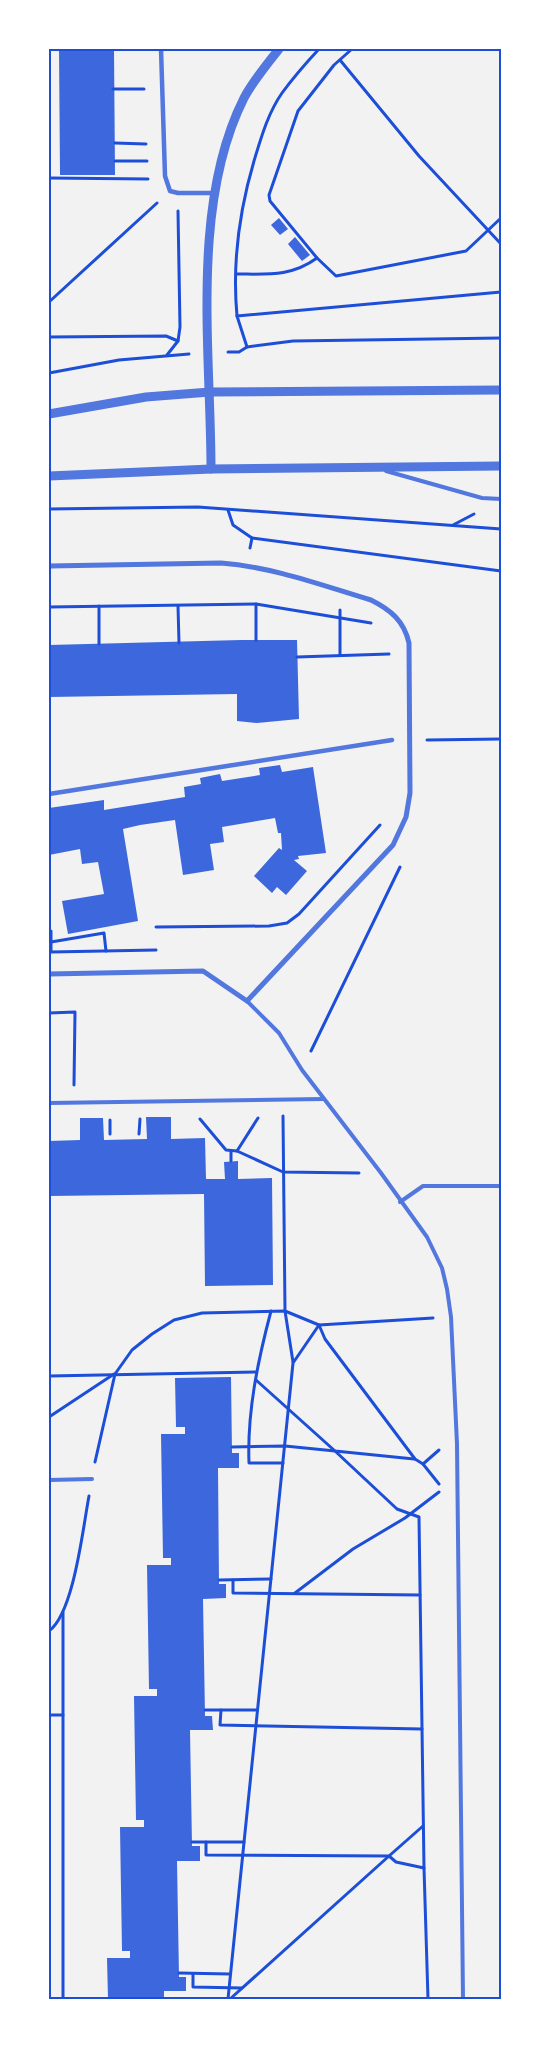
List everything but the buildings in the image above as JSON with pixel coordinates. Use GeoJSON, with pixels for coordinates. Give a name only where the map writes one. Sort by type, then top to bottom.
{"type":"FeatureCollection","features":[{"type":"Feature","properties":{"kind":"street"},"geometry":{"type":"LineString","coordinates":[[161,49],[166,179],[170,191],[178,193],[215,193]]}},
{"type":"Feature","properties":{"kind":"street"},"geometry":{"type":"LineString","coordinates":[[211,469],[207,252],[215,193],[238,110],[245,96],[279,49]]}},
{"type":"Feature","properties":{"kind":"street"},"geometry":{"type":"LineString","coordinates":[[49,414],[146,397],[210,392],[489,390],[501,388]]}},
{"type":"Feature","properties":{"kind":"street"},"geometry":{"type":"LineString","coordinates":[[49,476],[211,469],[501,466]]}},
{"type":"Feature","properties":{"kind":"street"},"geometry":{"type":"LineString","coordinates":[[49,566],[221,563],[247,565],[276,571],[371,600],[386,608],[405,628],[409,643],[410,740],[410,793],[406,817],[393,845],[247,1001],[202,971],[49,974]]}},
{"type":"Feature","properties":{"kind":"street"},"geometry":{"type":"LineString","coordinates":[[49,794],[392,740]]}},
{"type":"Feature","properties":{"kind":"lane"},"geometry":{"type":"LineString","coordinates":[[376,468],[482,498],[501,500]]}},
{"type":"Feature","properties":{"kind":"lane"},"geometry":{"type":"LineString","coordinates":[[247,1001],[279,1033],[302,1070],[381,1173],[427,1237],[442,1268],[451,1317],[457,1444],[464,1999]]}},
{"type":"Feature","properties":{"kind":"lane"},"geometry":{"type":"LineString","coordinates":[[49,1103],[323,1098]]}},
{"type":"Feature","properties":{"kind":"lane"},"geometry":{"type":"LineString","coordinates":[[400,1202],[423,1186],[501,1186]]}},
{"type":"Feature","properties":{"kind":"lane"},"geometry":{"type":"LineString","coordinates":[[49,1480],[92,1479]]}},
{"type":"Feature","properties":{"kind":"path"},"geometry":{"type":"LineString","coordinates":[[247,346],[237,316],[237,238],[242,203],[262,133],[281,94],[319,49]]}},
{"type":"Feature","properties":{"kind":"path"},"geometry":{"type":"LineString","coordinates":[[352,49],[340,60],[298,111],[269,195],[270,201],[317,258],[336,276],[466,251],[501,218]]}},
{"type":"Feature","properties":{"kind":"path"},"geometry":{"type":"LineString","coordinates":[[340,60],[402,136],[501,244]]}},
{"type":"Feature","properties":{"kind":"path"},"geometry":{"type":"LineString","coordinates":[[113,89],[162,88]]}},
{"type":"Feature","properties":{"kind":"path"},"geometry":{"type":"LineString","coordinates":[[114,143],[164,144]]}},
{"type":"Feature","properties":{"kind":"path"},"geometry":{"type":"LineString","coordinates":[[115,161],[126,161]]}},
{"type":"Feature","properties":{"kind":"path"},"geometry":{"type":"LineString","coordinates":[[49,178],[166,179]]}},
{"type":"Feature","properties":{"kind":"path"},"geometry":{"type":"LineString","coordinates":[[49,302],[170,191]]}},
{"type":"Feature","properties":{"kind":"path"},"geometry":{"type":"LineString","coordinates":[[167,355],[178,341],[180,327],[178,193]]}},
{"type":"Feature","properties":{"kind":"path"},"geometry":{"type":"LineString","coordinates":[[236,274],[285,273],[303,269],[317,258]]}},
{"type":"Feature","properties":{"kind":"path"},"geometry":{"type":"LineString","coordinates":[[237,316],[501,292]]}},
{"type":"Feature","properties":{"kind":"path"},"geometry":{"type":"LineString","coordinates":[[49,337],[166,336],[178,341]]}},
{"type":"Feature","properties":{"kind":"path"},"geometry":{"type":"LineString","coordinates":[[49,373],[119,360],[167,355],[239,352],[247,346],[293,341],[501,338]]}},
{"type":"Feature","properties":{"kind":"path"},"geometry":{"type":"LineString","coordinates":[[49,509],[170,506],[501,529]]}},
{"type":"Feature","properties":{"kind":"path"},"geometry":{"type":"LineString","coordinates":[[228,510],[233,525],[252,538],[501,571]]}},
{"type":"Feature","properties":{"kind":"path"},"geometry":{"type":"LineString","coordinates":[[247,565],[252,538]]}},
{"type":"Feature","properties":{"kind":"path"},"geometry":{"type":"LineString","coordinates":[[340,590],[340,655]]}},
{"type":"Feature","properties":{"kind":"path"},"geometry":{"type":"LineString","coordinates":[[256,604],[256,640]]}},
{"type":"Feature","properties":{"kind":"path"},"geometry":{"type":"LineString","coordinates":[[49,607],[256,604],[373,623],[378,627]]}},
{"type":"Feature","properties":{"kind":"path"},"geometry":{"type":"LineString","coordinates":[[99,606],[99,644]]}},
{"type":"Feature","properties":{"kind":"path"},"geometry":{"type":"LineString","coordinates":[[178,606],[178,643]]}},
{"type":"Feature","properties":{"kind":"path"},"geometry":{"type":"LineString","coordinates":[[388,648],[389,664]]}},
{"type":"Feature","properties":{"kind":"path"},"geometry":{"type":"LineString","coordinates":[[297,657],[389,654]]}},
{"type":"Feature","properties":{"kind":"path"},"geometry":{"type":"LineString","coordinates":[[410,740],[501,740]]}},
{"type":"Feature","properties":{"kind":"path"},"geometry":{"type":"LineString","coordinates":[[430,740],[430,750]]}},
{"type":"Feature","properties":{"kind":"path"},"geometry":{"type":"LineString","coordinates":[[156,927],[269,926],[287,922],[299,914],[381,825],[384,818]]}},
{"type":"Feature","properties":{"kind":"path"},"geometry":{"type":"LineString","coordinates":[[302,1070],[402,862]]}},
{"type":"Feature","properties":{"kind":"path"},"geometry":{"type":"LineString","coordinates":[[49,931],[51,952],[156,950]]}},
{"type":"Feature","properties":{"kind":"path"},"geometry":{"type":"LineString","coordinates":[[51,942],[104,933],[106,951]]}},
{"type":"Feature","properties":{"kind":"path"},"geometry":{"type":"LineString","coordinates":[[49,1013],[75,1012],[74,1102]]}},
{"type":"Feature","properties":{"kind":"path"},"geometry":{"type":"LineString","coordinates":[[237,1151],[271,1098]]}},
{"type":"Feature","properties":{"kind":"path"},"geometry":{"type":"LineString","coordinates":[[229,1999],[254,1725],[270,1594],[293,1363],[285,1311],[283,1098]]}},
{"type":"Feature","properties":{"kind":"path"},"geometry":{"type":"LineString","coordinates":[[187,1100],[192,1110],[226,1150],[231,1152],[237,1151],[283,1172],[381,1173]]}},
{"type":"Feature","properties":{"kind":"path"},"geometry":{"type":"LineString","coordinates":[[231,1152],[231,1162]]}},
{"type":"Feature","properties":{"kind":"path"},"geometry":{"type":"LineString","coordinates":[[271,1311],[256,1372],[248,1447],[249,1463],[283,1463]]}},
{"type":"Feature","properties":{"kind":"path"},"geometry":{"type":"LineString","coordinates":[[49,1417],[114,1374],[132,1350],[152,1334],[174,1320],[202,1313],[285,1311],[319,1325],[451,1317]]}},
{"type":"Feature","properties":{"kind":"path"},"geometry":{"type":"LineString","coordinates":[[293,1363],[319,1325]]}},
{"type":"Feature","properties":{"kind":"path"},"geometry":{"type":"LineString","coordinates":[[295,1594],[353,1549],[437,1495],[440,1488],[439,1482],[423,1464],[415,1459],[326,1338],[319,1325]]}},
{"type":"Feature","properties":{"kind":"path"},"geometry":{"type":"LineString","coordinates":[[49,1376],[256,1372]]}},
{"type":"Feature","properties":{"kind":"path"},"geometry":{"type":"LineString","coordinates":[[49,1631],[54,1628],[64,1612],[70,1596],[114,1374]]}},
{"type":"Feature","properties":{"kind":"path"},"geometry":{"type":"LineString","coordinates":[[255,1379],[335,1450],[397,1509],[419,1517],[423,1826],[428,1999]]}},
{"type":"Feature","properties":{"kind":"path"},"geometry":{"type":"LineString","coordinates":[[232,1447],[285,1446],[415,1459]]}},
{"type":"Feature","properties":{"kind":"path"},"geometry":{"type":"LineString","coordinates":[[423,1464],[443,1446]]}},
{"type":"Feature","properties":{"kind":"path"},"geometry":{"type":"LineString","coordinates":[[219,1580],[271,1579]]}},
{"type":"Feature","properties":{"kind":"path"},"geometry":{"type":"LineString","coordinates":[[233,1580],[233,1594],[420,1594]]}},
{"type":"Feature","properties":{"kind":"path"},"geometry":{"type":"LineString","coordinates":[[63,1999],[64,1612]]}},
{"type":"Feature","properties":{"kind":"path"},"geometry":{"type":"LineString","coordinates":[[205,1710],[256,1710]]}},
{"type":"Feature","properties":{"kind":"path"},"geometry":{"type":"LineString","coordinates":[[221,1710],[220,1725],[422,1729]]}},
{"type":"Feature","properties":{"kind":"path"},"geometry":{"type":"LineString","coordinates":[[49,1715],[64,1715]]}},
{"type":"Feature","properties":{"kind":"path"},"geometry":{"type":"LineString","coordinates":[[229,1999],[423,1826]]}},
{"type":"Feature","properties":{"kind":"path"},"geometry":{"type":"LineString","coordinates":[[192,1842],[244,1842]]}},
{"type":"Feature","properties":{"kind":"path"},"geometry":{"type":"LineString","coordinates":[[206,1842],[206,1855],[388,1856],[396,1862],[424,1868]]}},
{"type":"Feature","properties":{"kind":"path"},"geometry":{"type":"LineString","coordinates":[[178,1973],[231,1974]]}},
{"type":"Feature","properties":{"kind":"path"},"geometry":{"type":"LineString","coordinates":[[193,1974],[193,1987],[242,1988]]}}]}
